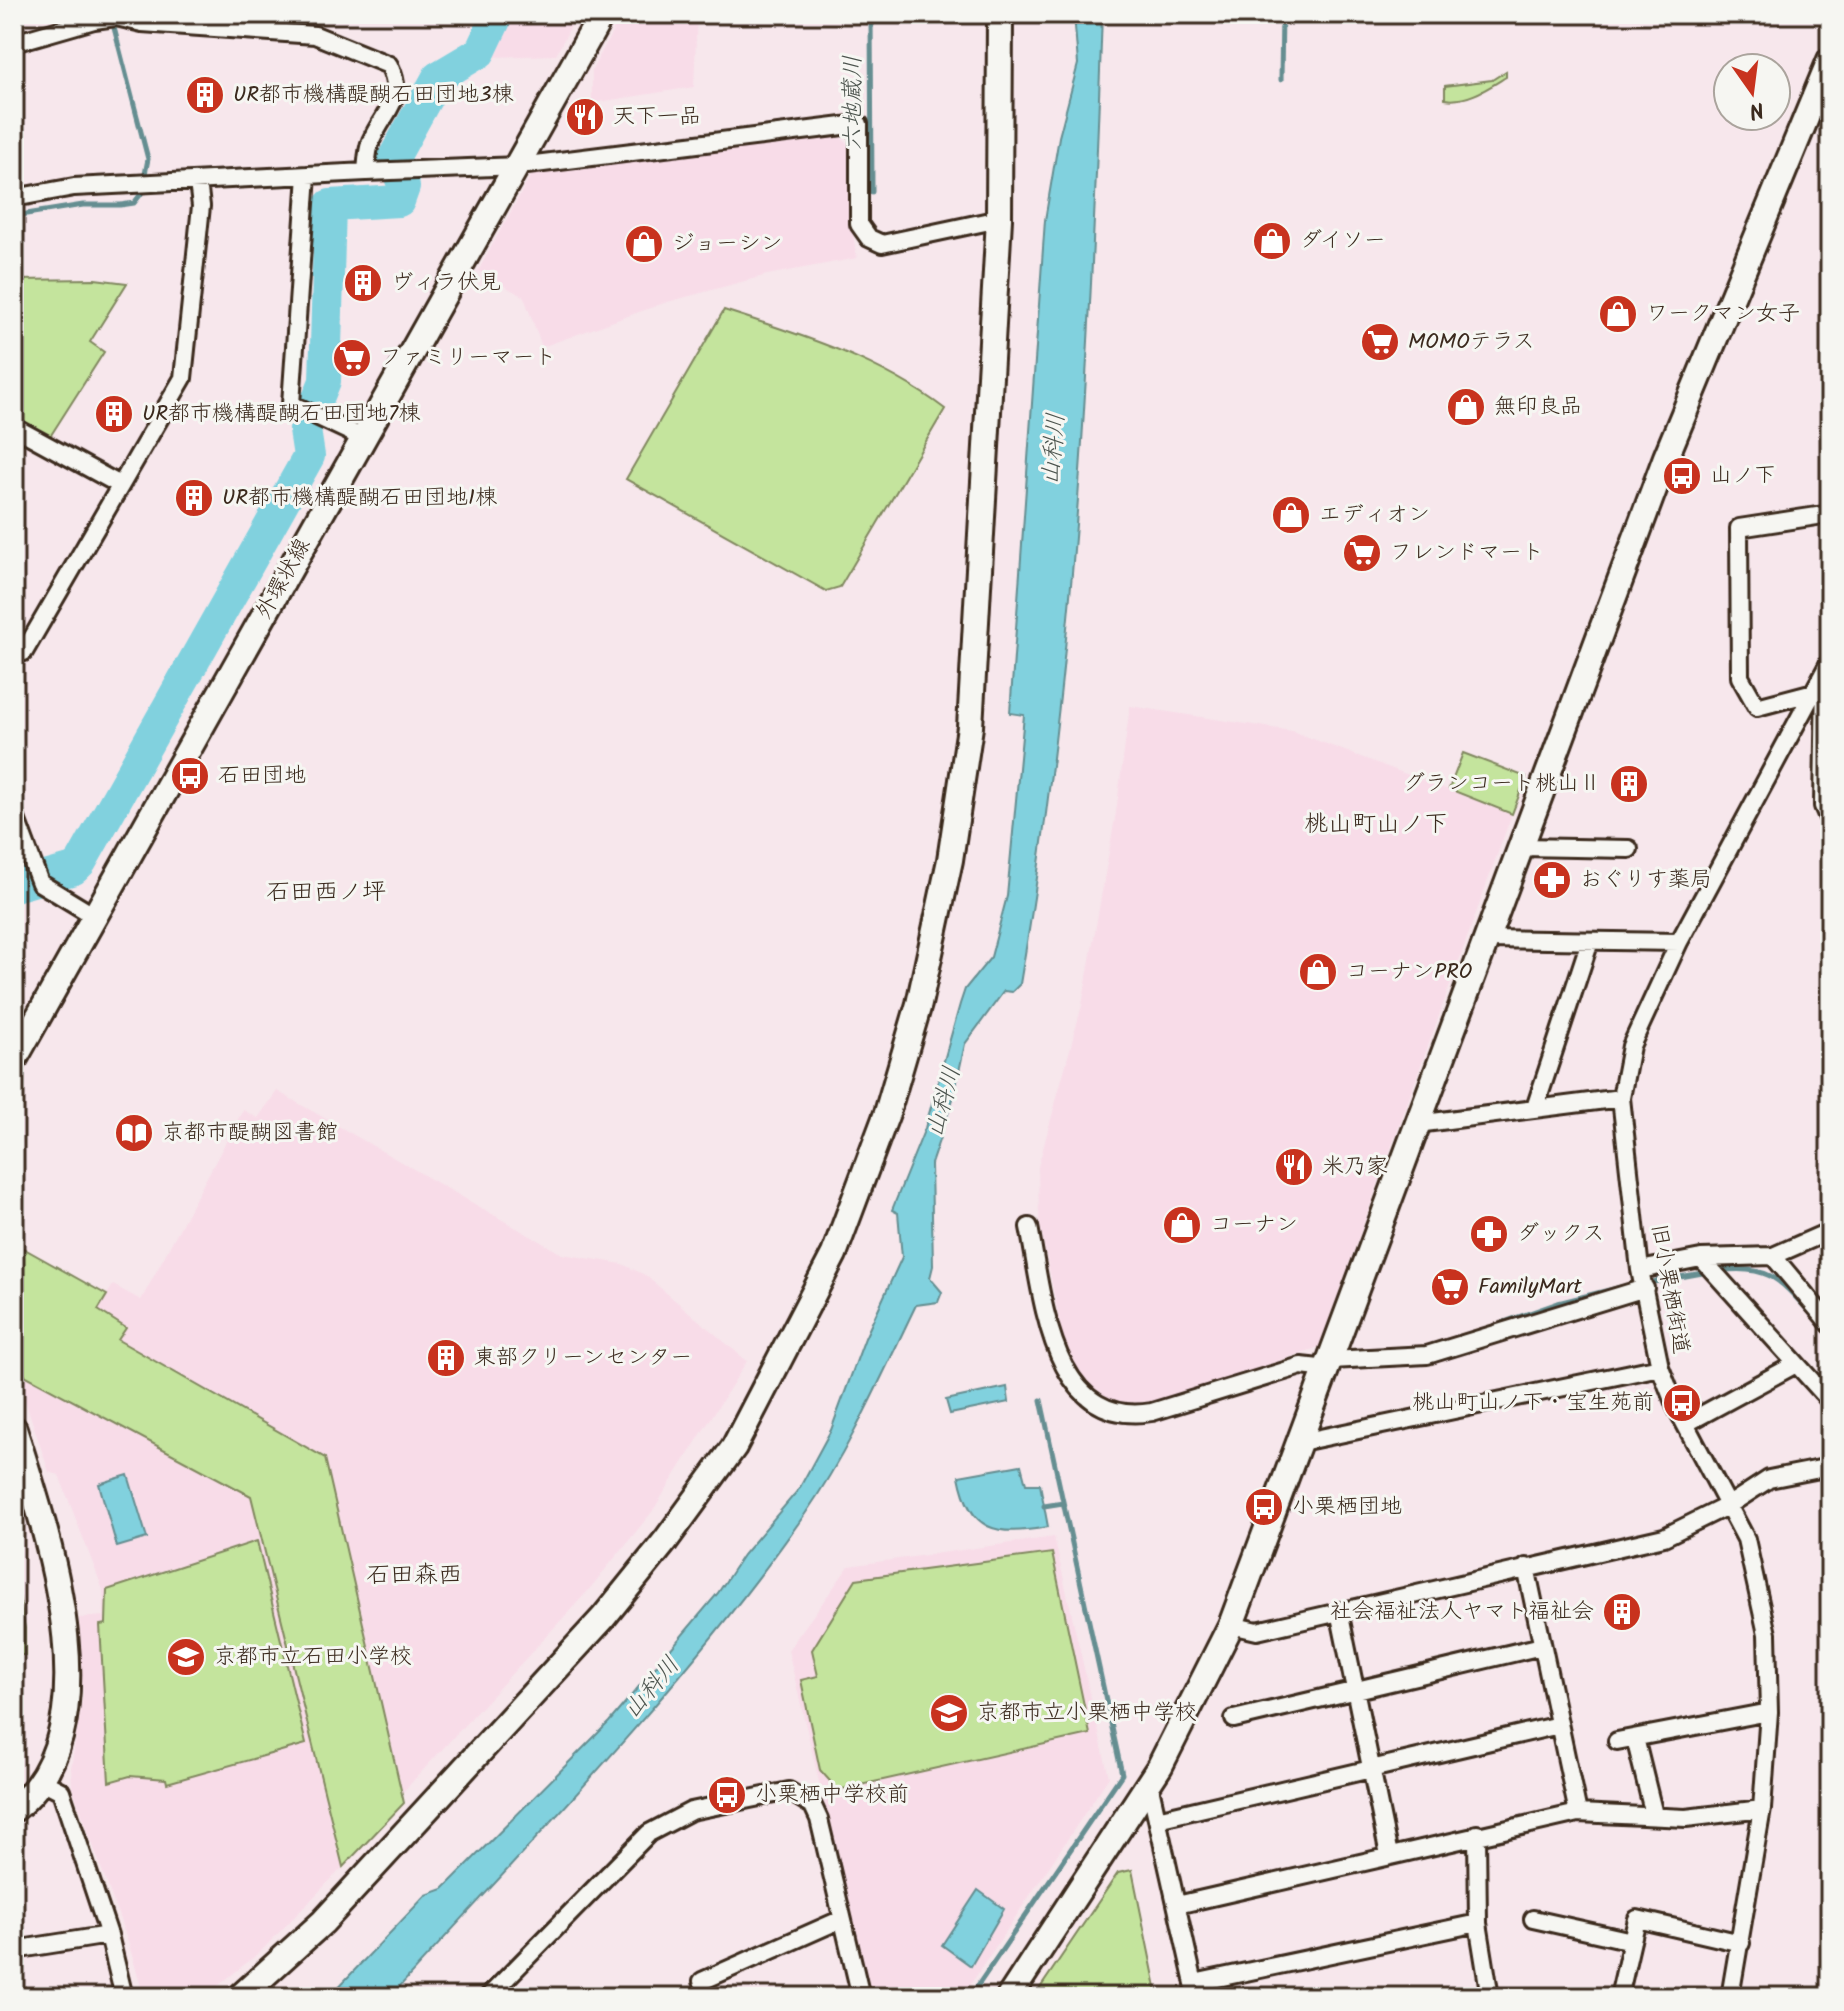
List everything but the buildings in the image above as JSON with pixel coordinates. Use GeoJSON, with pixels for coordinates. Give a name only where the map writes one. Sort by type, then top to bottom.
{"type":"FeatureCollection","features":[{"type":"Feature","properties":{"kind":"street"},"geometry":{"type":"LineString","coordinates":[[45,14],[51,32]]}},
{"type":"Feature","properties":{"kind":"street","name":"外環状線"},"geometry":{"type":"LineString","coordinates":[[14,1060],[602,14]]}},
{"type":"Feature","properties":{"kind":"street"},"geometry":{"type":"LineString","coordinates":[[240,1997],[355,1888],[603,1618],[666,1540],[734,1447],[834,1254],[887,1113],[919,1004],[950,860],[970,727],[999,219],[1000,14]]}},
{"type":"Feature","properties":{"kind":"street"},"geometry":{"type":"LineString","coordinates":[[14,43],[116,17],[142,23],[315,35],[368,54],[389,65],[398,84],[395,96],[370,143],[366,172]]}},
{"type":"Feature","properties":{"kind":"street"},"geometry":{"type":"LineString","coordinates":[[1009,1997],[1149,1783],[1231,1625],[1666,457],[1830,60]]}},
{"type":"Feature","properties":{"kind":"street"},"geometry":{"type":"LineString","coordinates":[[14,198],[74,187],[519,166],[859,124],[859,224],[869,238],[882,244],[999,219]]}},
{"type":"Feature","properties":{"kind":"street"},"geometry":{"type":"LineString","coordinates":[[307,175],[291,404],[363,438]]}},
{"type":"Feature","properties":{"kind":"street"},"geometry":{"type":"LineString","coordinates":[[24,652],[183,378],[201,206],[198,182]]}},
{"type":"Feature","properties":{"kind":"street"},"geometry":{"type":"LineString","coordinates":[[14,427],[120,485]]}},
{"type":"Feature","properties":{"kind":"street"},"geometry":{"type":"LineString","coordinates":[[1814,692],[1757,707],[1740,677],[1739,528],[1830,514]]}},
{"type":"Feature","properties":{"kind":"street"},"geometry":{"type":"LineString","coordinates":[[1828,666],[1823,806],[1830,822]]}},
{"type":"Feature","properties":{"kind":"street","name":"旧小栗栖街道"},"geometry":{"type":"LineString","coordinates":[[1730,1997],[1762,1809],[1769,1712],[1762,1600],[1746,1539],[1685,1424],[1660,1367],[1649,1327],[1621,1098],[1631,1046],[1679,942],[1828,666]]}},
{"type":"Feature","properties":{"kind":"street"},"geometry":{"type":"LineString","coordinates":[[14,813],[38,879],[96,917]]}},
{"type":"Feature","properties":{"kind":"street"},"geometry":{"type":"LineString","coordinates":[[1522,847],[1629,849]]}},
{"type":"Feature","properties":{"kind":"street"},"geometry":{"type":"LineString","coordinates":[[1487,939],[1679,942]]}},
{"type":"Feature","properties":{"kind":"street"},"geometry":{"type":"LineString","coordinates":[[1535,1108],[1590,941]]}},
{"type":"Feature","properties":{"kind":"street"},"geometry":{"type":"LineString","coordinates":[[1417,1124],[1621,1098]]}},
{"type":"Feature","properties":{"kind":"street"},"geometry":{"type":"LineString","coordinates":[[1029,1227],[1048,1323],[1063,1368],[1084,1394],[1110,1411],[1133,1415],[1152,1412],[1301,1366],[1427,1355],[1702,1260],[1773,1256],[1830,1231]]}},
{"type":"Feature","properties":{"kind":"street"},"geometry":{"type":"LineString","coordinates":[[1773,1256],[1830,1324]]}},
{"type":"Feature","properties":{"kind":"street"},"geometry":{"type":"LineString","coordinates":[[1702,1260],[1830,1401]]}},
{"type":"Feature","properties":{"kind":"street"},"geometry":{"type":"LineString","coordinates":[[1685,1424],[1796,1364]]}},
{"type":"Feature","properties":{"kind":"street"},"geometry":{"type":"LineString","coordinates":[[1301,1442],[1660,1367]]}},
{"type":"Feature","properties":{"kind":"street"},"geometry":{"type":"LineString","coordinates":[[14,1429],[61,1605],[66,1647],[67,1712],[58,1751],[42,1781],[14,1809]]}},
{"type":"Feature","properties":{"kind":"street"},"geometry":{"type":"LineString","coordinates":[[1231,1625],[1257,1631],[1664,1537],[1729,1505],[1769,1479],[1830,1467]]}},
{"type":"Feature","properties":{"kind":"street"},"geometry":{"type":"LineString","coordinates":[[1526,1567],[1578,1813]]}},
{"type":"Feature","properties":{"kind":"street"},"geometry":{"type":"LineString","coordinates":[[1339,1611],[1389,1855]]}},
{"type":"Feature","properties":{"kind":"street"},"geometry":{"type":"LineString","coordinates":[[1234,1719],[1542,1646]]}},
{"type":"Feature","properties":{"kind":"street"},"geometry":{"type":"LineString","coordinates":[[1617,1741],[1769,1712]]}},
{"type":"Feature","properties":{"kind":"street"},"geometry":{"type":"LineString","coordinates":[[1157,1819],[1559,1725]]}},
{"type":"Feature","properties":{"kind":"street"},"geometry":{"type":"LineString","coordinates":[[1635,1738],[1654,1815]]}},
{"type":"Feature","properties":{"kind":"street"},"geometry":{"type":"LineString","coordinates":[[42,1781],[61,1791],[109,1935],[124,1997]]}},
{"type":"Feature","properties":{"kind":"street"},"geometry":{"type":"LineString","coordinates":[[1149,1783],[1196,1990],[1478,1923]]}},
{"type":"Feature","properties":{"kind":"street"},"geometry":{"type":"LineString","coordinates":[[488,1997],[649,1833],[691,1811],[789,1791],[813,1806],[819,1819],[861,1997]]}},
{"type":"Feature","properties":{"kind":"street"},"geometry":{"type":"LineString","coordinates":[[1177,1905],[1578,1813],[1686,1818],[1762,1809]]}},
{"type":"Feature","properties":{"kind":"street"},"geometry":{"type":"LineString","coordinates":[[1477,1834],[1478,1923],[1490,1997]]}},
{"type":"Feature","properties":{"kind":"street"},"geometry":{"type":"LineString","coordinates":[[702,1981],[842,1919]]}},
{"type":"Feature","properties":{"kind":"street"},"geometry":{"type":"LineString","coordinates":[[1533,1919],[1632,1941]]}},
{"type":"Feature","properties":{"kind":"street"},"geometry":{"type":"LineString","coordinates":[[1619,1997],[1637,1919],[1741,1943]]}},
{"type":"Feature","properties":{"kind":"street"},"geometry":{"type":"LineString","coordinates":[[14,1950],[109,1935]]}},
{"type":"Feature","properties":{"kind":"shaded area"},"geometry":{"type":"Polygon","coordinates":[[[510,14],[577,14],[556,55],[491,57],[510,14]]]}},
{"type":"Feature","properties":{"kind":"shaded area"},"geometry":{"type":"Polygon","coordinates":[[[622,14],[697,14],[694,87],[592,103],[592,70],[622,14]]]}},
{"type":"Feature","properties":{"kind":"shaded area"},"geometry":{"type":"Polygon","coordinates":[[[837,135],[848,144],[848,205],[857,258],[767,275],[664,303],[542,347],[524,297],[478,271],[531,175],[837,135]]]}},
{"type":"Feature","properties":{"kind":"shaded area"},"geometry":{"type":"Polygon","coordinates":[[[1130,706],[1292,731],[1512,814],[1319,1347],[1148,1406],[1129,1409],[1102,1401],[1069,1368],[1039,1219],[1038,1167],[1082,1005],[1116,812],[1130,706]]]}},
{"type":"Feature","properties":{"kind":"shaded area"},"geometry":{"type":"Polygon","coordinates":[[[277,1091],[562,1254],[622,1264],[645,1275],[747,1361],[652,1512],[587,1592],[402,1793],[325,1458],[118,1340],[97,1310],[113,1285],[141,1300],[243,1110],[258,1118],[277,1091]]]}},
{"type":"Feature","properties":{"kind":"shaded area","name":"京都市立石田小学校"},"geometry":{"type":"Polygon","coordinates":[[[15,1370],[251,1496],[343,1867],[260,1952],[204,1997],[144,1997],[128,1942],[72,1787],[71,1768],[83,1695],[79,1618],[104,1616],[103,1590],[59,1475],[49,1472],[15,1370]]]}},
{"type":"Feature","properties":{"kind":"shaded area","name":"京都市立小栗栖中学校"},"geometry":{"type":"Polygon","coordinates":[[[1054,1537],[1109,1777],[962,1997],[870,1997],[788,1650],[849,1566],[1054,1537]]]}},
{"type":"Feature","properties":{"kind":"green space"},"geometry":{"type":"Polygon","coordinates":[[[1506,71],[1506,77],[1477,94],[1461,99],[1445,99],[1445,86],[1492,80],[1506,71]]]}},
{"type":"Feature","properties":{"kind":"green space"},"geometry":{"type":"Polygon","coordinates":[[[95,279],[127,283],[90,342],[104,352],[44,446],[14,429],[14,280],[95,279]]]}},
{"type":"Feature","properties":{"kind":"green space"},"geometry":{"type":"Polygon","coordinates":[[[724,310],[811,339],[867,362],[920,391],[945,409],[840,587],[826,591],[626,479],[724,310]]]}},
{"type":"Feature","properties":{"kind":"green space"},"geometry":{"type":"Polygon","coordinates":[[[1463,753],[1526,777],[1512,814],[1449,789],[1463,753]]]}},
{"type":"Feature","properties":{"kind":"green space"},"geometry":{"type":"Polygon","coordinates":[[[14,1243],[107,1295],[98,1310],[126,1328],[118,1340],[325,1458],[404,1803],[343,1867],[251,1496],[15,1370],[14,1243]]]}},
{"type":"Feature","properties":{"kind":"green space"},"geometry":{"type":"Polygon","coordinates":[[[257,1541],[306,1744],[167,1783],[166,1779],[130,1776],[109,1782],[100,1625],[106,1624],[107,1590],[257,1541]]]}},
{"type":"Feature","properties":{"kind":"green space"},"geometry":{"type":"Polygon","coordinates":[[[1052,1553],[1090,1734],[838,1790],[820,1770],[801,1680],[818,1676],[812,1650],[856,1579],[1052,1553]]]}},
{"type":"Feature","properties":{"kind":"green space"},"geometry":{"type":"Polygon","coordinates":[[[14,1569],[25,1628],[25,1655],[14,1655],[14,1569]]]}},
{"type":"Feature","properties":{"kind":"green space"},"geometry":{"type":"Polygon","coordinates":[[[1132,1870],[1158,1997],[1034,1997],[1118,1873],[1132,1870]]]}},
{"type":"Feature","properties":{"kind":"water","name":"山科川"},"geometry":{"type":"Polygon","coordinates":[[[1074,14],[1102,14],[1086,379],[1068,622],[1055,743],[1020,984],[1012,992],[1004,991],[965,1044],[953,1099],[931,1164],[933,1266],[930,1278],[942,1292],[938,1302],[916,1305],[837,1464],[805,1514],[709,1641],[658,1702],[390,1997],[329,1997],[426,1895],[443,1889],[609,1722],[718,1593],[743,1555],[799,1489],[831,1430],[865,1338],[902,1257],[898,1213],[892,1210],[925,1128],[965,989],[991,957],[1007,896],[1024,715],[1010,713],[1045,220],[1059,137],[1078,64],[1074,14]]]}},
{"type":"Feature","properties":{"kind":"water"},"geometry":{"type":"Polygon","coordinates":[[[1007,1387],[1009,1402],[950,1414],[946,1400],[1007,1387]]]}},
{"type":"Feature","properties":{"kind":"water"},"geometry":{"type":"Polygon","coordinates":[[[1021,1465],[1026,1484],[1040,1484],[1048,1527],[1000,1530],[978,1520],[970,1509],[959,1476],[1021,1465]]]}},
{"type":"Feature","properties":{"kind":"water"},"geometry":{"type":"Polygon","coordinates":[[[128,1475],[147,1538],[117,1547],[99,1484],[128,1475]]]}},
{"type":"Feature","properties":{"kind":"water"},"geometry":{"type":"Polygon","coordinates":[[[978,1890],[1004,1909],[971,1966],[942,1945],[978,1890]]]}},
{"type":"Feature","properties":{"kind":"waterway"},"geometry":{"type":"LineString","coordinates":[[14,886],[74,869],[81,862],[309,456],[305,430],[325,381],[330,205],[399,201],[404,187],[393,159],[438,77],[480,52],[498,14]]}},
{"type":"Feature","properties":{"kind":"waterway","name":"六地蔵川"},"geometry":{"type":"LineString","coordinates":[[871,14],[872,192]]}},
{"type":"Feature","properties":{"kind":"waterway"},"geometry":{"type":"LineString","coordinates":[[1281,80],[1282,14]]}},
{"type":"Feature","properties":{"kind":"waterway"},"geometry":{"type":"LineString","coordinates":[[14,216],[83,205],[134,203],[141,194],[148,159],[112,20]]}},
{"type":"Feature","properties":{"kind":"waterway"},"geometry":{"type":"LineString","coordinates":[[1718,1271],[1750,1270],[1773,1277],[1813,1316]]}},
{"type":"Feature","properties":{"kind":"waterway"},"geometry":{"type":"LineString","coordinates":[[1647,1283],[1708,1272]]}},
{"type":"Feature","properties":{"kind":"waterway"},"geometry":{"type":"LineString","coordinates":[[1504,1322],[1558,1303],[1637,1283]]}},
{"type":"Feature","properties":{"kind":"waterway"},"geometry":{"type":"LineString","coordinates":[[1822,1327],[1830,1336]]}},
{"type":"Feature","properties":{"kind":"waterway"},"geometry":{"type":"LineString","coordinates":[[970,1997],[1122,1774],[1041,1400]]}},
{"type":"Feature","properties":{"kind":"waterway"},"geometry":{"type":"LineString","coordinates":[[1044,1506],[1063,1503]]}},
{"type":"Feature","properties":{"kind":"place","name":"UR都市機構醍醐石田団地3棟"},"geometry":{"type":"Point","coordinates":[205,95]}},
{"type":"Feature","properties":{"kind":"place","name":"天下一品"},"geometry":{"type":"Point","coordinates":[585,117]}},
{"type":"Feature","properties":{"kind":"place","name":"ダイソー"},"geometry":{"type":"Point","coordinates":[1272,241]}},
{"type":"Feature","properties":{"kind":"place","name":"ジョーシン"},"geometry":{"type":"Point","coordinates":[644,244]}},
{"type":"Feature","properties":{"kind":"place","name":"ヴィラ伏見"},"geometry":{"type":"Point","coordinates":[363,283]}},
{"type":"Feature","properties":{"kind":"place","name":"ワークマン女子"},"geometry":{"type":"Point","coordinates":[1618,314]}},
{"type":"Feature","properties":{"kind":"place","name":"MOMOテラス"},"geometry":{"type":"Point","coordinates":[1380,342]}},
{"type":"Feature","properties":{"kind":"place","name":"ファミリーマート"},"geometry":{"type":"Point","coordinates":[352,358]}},
{"type":"Feature","properties":{"kind":"place","name":"無印良品"},"geometry":{"type":"Point","coordinates":[1466,407]}},
{"type":"Feature","properties":{"kind":"place","name":"UR都市機構醍醐石田団地7棟"},"geometry":{"type":"Point","coordinates":[114,414]}},
{"type":"Feature","properties":{"kind":"place","name":"山ノ下"},"geometry":{"type":"Point","coordinates":[1682,476]}},
{"type":"Feature","properties":{"kind":"place","name":"UR都市機構醍醐石田団地1棟"},"geometry":{"type":"Point","coordinates":[194,498]}},
{"type":"Feature","properties":{"kind":"place","name":"エディオン"},"geometry":{"type":"Point","coordinates":[1291,515]}},
{"type":"Feature","properties":{"kind":"place","name":"フレンドマート"},"geometry":{"type":"Point","coordinates":[1362,553]}},
{"type":"Feature","properties":{"kind":"place","name":"石田団地"},"geometry":{"type":"Point","coordinates":[190,776]}},
{"type":"Feature","properties":{"kind":"place","name":"グランコート桃山Ⅱ"},"geometry":{"type":"Point","coordinates":[1629,784]}},
{"type":"Feature","properties":{"kind":"place","name":"おぐりす薬局"},"geometry":{"type":"Point","coordinates":[1552,880]}},
{"type":"Feature","properties":{"kind":"place","name":"コーナンPRO"},"geometry":{"type":"Point","coordinates":[1318,972]}},
{"type":"Feature","properties":{"kind":"place","name":"京都市醍醐図書館"},"geometry":{"type":"Point","coordinates":[134,1133]}},
{"type":"Feature","properties":{"kind":"place","name":"米乃家"},"geometry":{"type":"Point","coordinates":[1294,1167]}},
{"type":"Feature","properties":{"kind":"place","name":"コーナン"},"geometry":{"type":"Point","coordinates":[1182,1225]}},
{"type":"Feature","properties":{"kind":"place","name":"ダックス"},"geometry":{"type":"Point","coordinates":[1489,1234]}},
{"type":"Feature","properties":{"kind":"place","name":"FamilyMart"},"geometry":{"type":"Point","coordinates":[1450,1287]}},
{"type":"Feature","properties":{"kind":"place","name":"東部クリーンセンター"},"geometry":{"type":"Point","coordinates":[446,1358]}},
{"type":"Feature","properties":{"kind":"place","name":"桃山町山ノ下・宝生苑前"},"geometry":{"type":"Point","coordinates":[1682,1403]}},
{"type":"Feature","properties":{"kind":"place","name":"小栗栖団地"},"geometry":{"type":"Point","coordinates":[1264,1507]}},
{"type":"Feature","properties":{"kind":"place","name":"社会福祉法人ヤマト福祉会"},"geometry":{"type":"Point","coordinates":[1622,1612]}},
{"type":"Feature","properties":{"kind":"place","name":"京都市立石田小学校"},"geometry":{"type":"Point","coordinates":[186,1657]}},
{"type":"Feature","properties":{"kind":"place","name":"京都市立小栗栖中学校"},"geometry":{"type":"Point","coordinates":[949,1713]}},
{"type":"Feature","properties":{"kind":"place","name":"小栗栖中学校前"},"geometry":{"type":"Point","coordinates":[727,1795]}},
{"type":"Feature","properties":{"kind":"district","name":"桃山町山ノ下"},"geometry":{"type":"Point","coordinates":[1376,824]}},
{"type":"Feature","properties":{"kind":"district","name":"石田西ノ坪"},"geometry":{"type":"Point","coordinates":[326,892]}},
{"type":"Feature","properties":{"kind":"district","name":"石田森西"},"geometry":{"type":"Point","coordinates":[414,1575]}}]}
